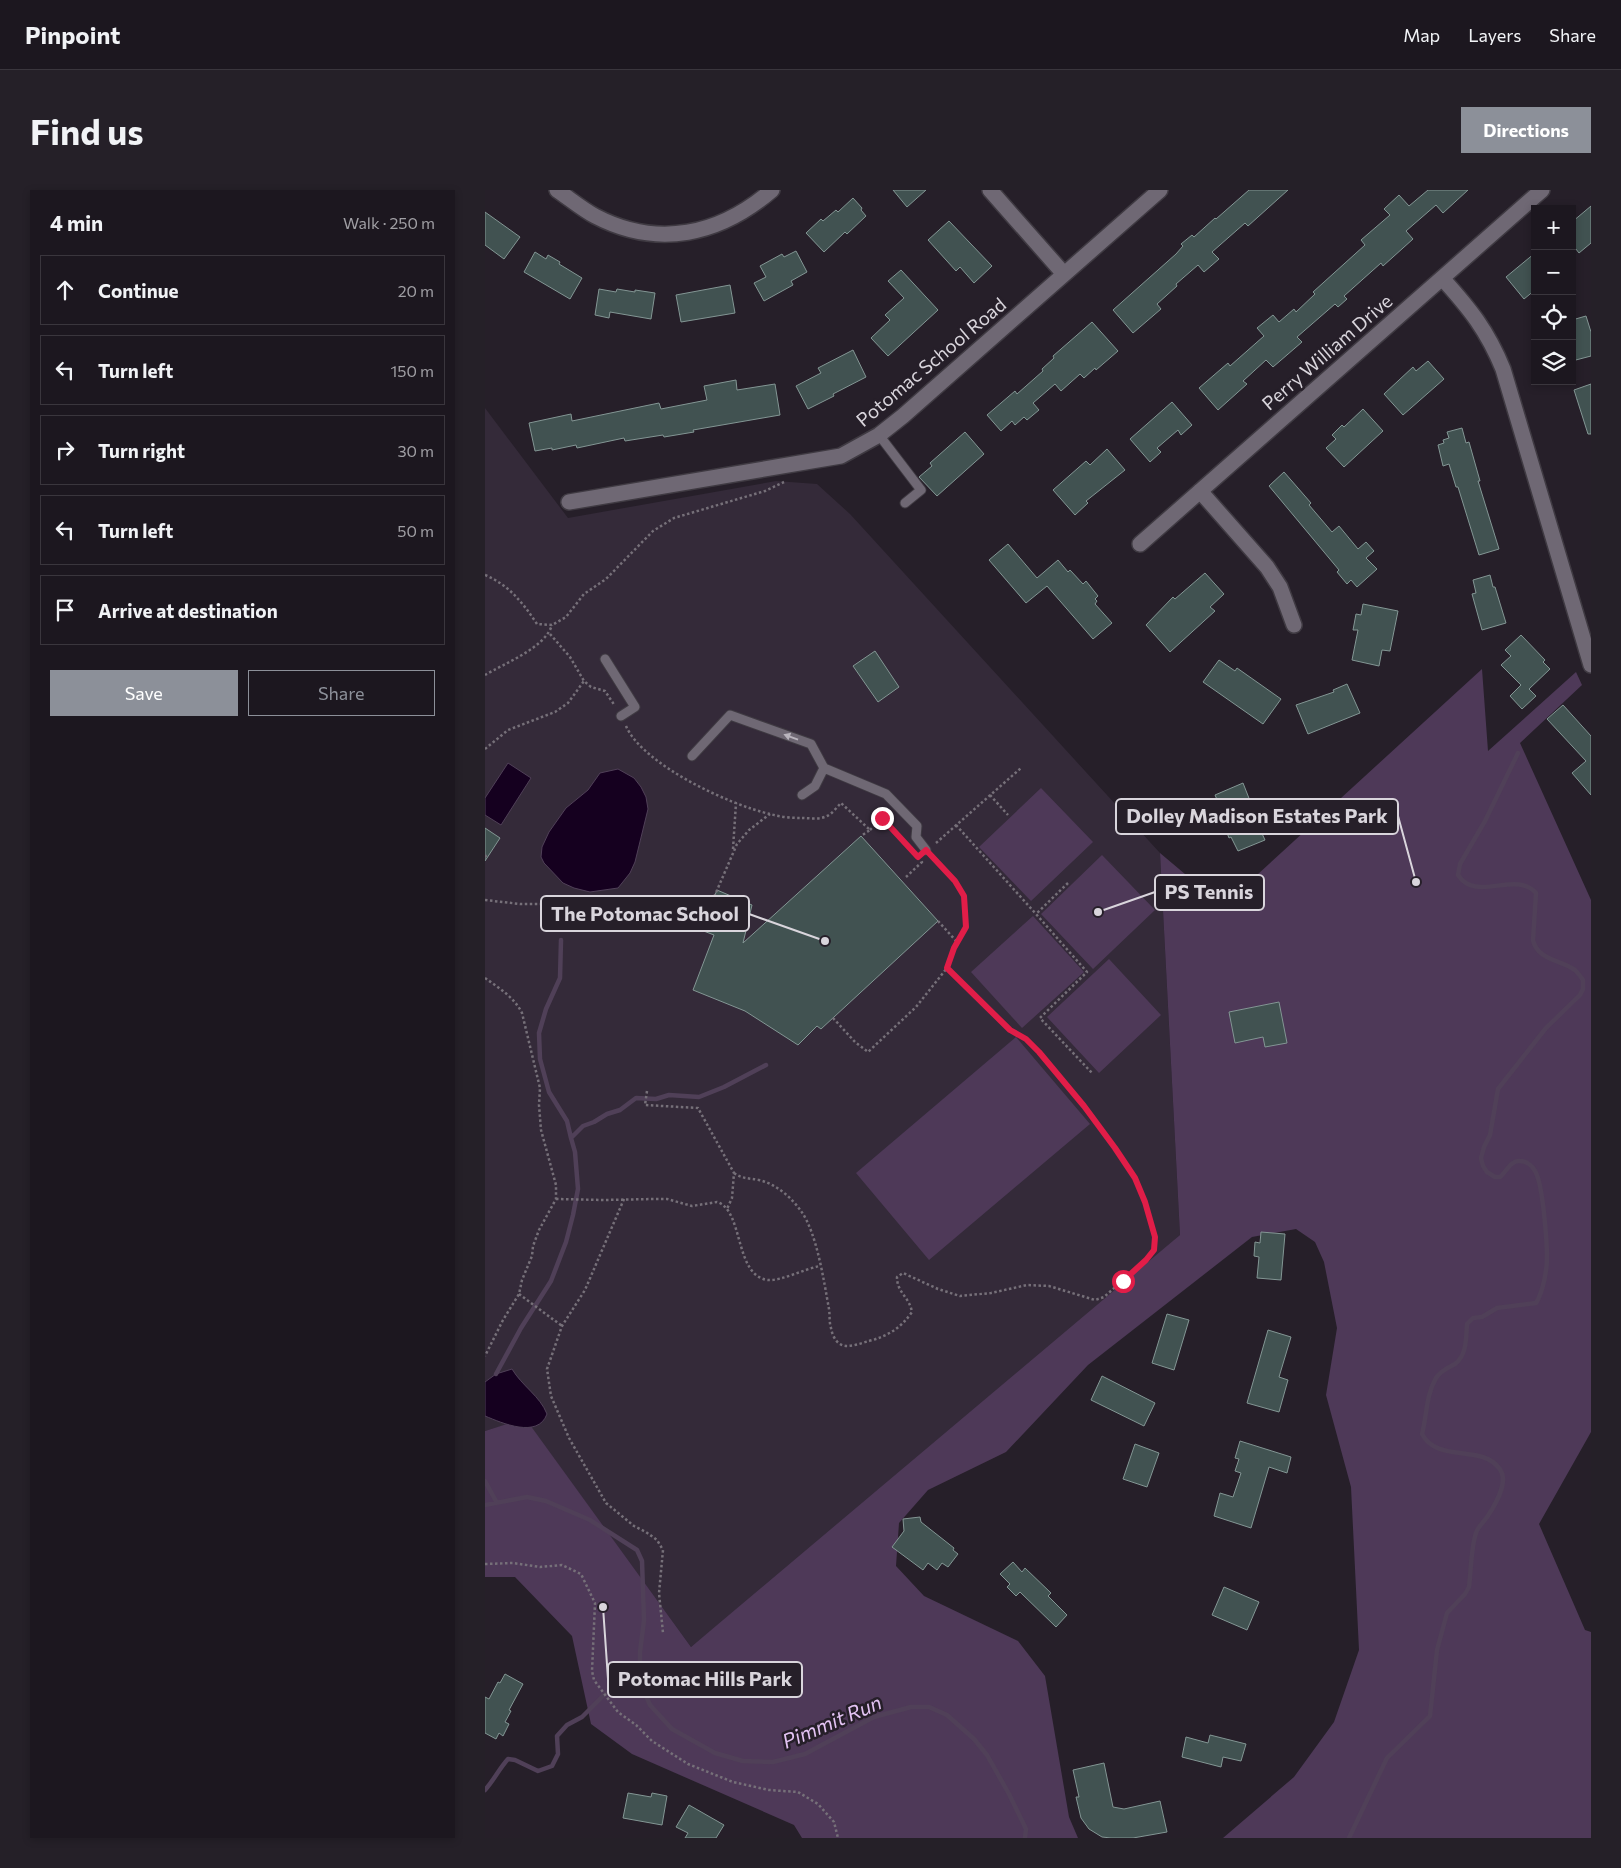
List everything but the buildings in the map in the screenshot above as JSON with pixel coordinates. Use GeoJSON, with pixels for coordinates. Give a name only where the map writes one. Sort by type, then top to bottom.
{"type":"FeatureCollection","features":[{"type":"Feature","properties":{"kind":"street"},"geometry":{"type":"LineString","coordinates":[[557,190],[595,216],[616,226],[638,232],[663,234],[686,233],[709,228],[732,219],[754,206],[772,190]]}},
{"type":"Feature","properties":{"kind":"street"},"geometry":{"type":"LineString","coordinates":[[990,190],[1064,274]]}},
{"type":"Feature","properties":{"kind":"street","name":"Potomac School Road"},"geometry":{"type":"LineString","coordinates":[[569,502],[841,456],[879,435],[1160,190]]}},
{"type":"Feature","properties":{"kind":"street","name":"Perry William Drive"},"geometry":{"type":"LineString","coordinates":[[1140,544],[1542,190]]}},
{"type":"Feature","properties":{"kind":"street"},"geometry":{"type":"LineString","coordinates":[[1442,278],[1478,320],[1493,345],[1503,369],[1591,665]]}},
{"type":"Feature","properties":{"kind":"street"},"geometry":{"type":"LineString","coordinates":[[1200,491],[1267,567],[1280,587],[1294,626]]}},
{"type":"Feature","properties":{"kind":"lane"},"geometry":{"type":"LineString","coordinates":[[879,435],[921,490],[905,503]]}},
{"type":"Feature","properties":{"kind":"lane"},"geometry":{"type":"LineString","coordinates":[[605,659],[635,707],[621,716]]}},
{"type":"Feature","properties":{"kind":"lane"},"geometry":{"type":"LineString","coordinates":[[692,756],[730,715],[811,744],[824,768],[886,794],[917,826],[915,837],[926,850]]}},
{"type":"Feature","properties":{"kind":"lane"},"geometry":{"type":"LineString","coordinates":[[802,795],[815,786],[824,768]]}},
{"type":"Feature","properties":{"kind":"path"},"geometry":{"type":"LineString","coordinates":[[485,575],[509,589],[522,602],[537,624],[552,625],[566,617],[584,594],[606,579],[645,538],[662,524],[674,518],[765,491],[790,480]]}},
{"type":"Feature","properties":{"kind":"path"},"geometry":{"type":"LineString","coordinates":[[485,675],[541,641],[549,634],[552,625]]}},
{"type":"Feature","properties":{"kind":"path"},"geometry":{"type":"LineString","coordinates":[[485,748],[508,730],[555,712],[568,703],[584,681]]}},
{"type":"Feature","properties":{"kind":"path"},"geometry":{"type":"LineString","coordinates":[[906,877],[922,862],[918,857],[1021,768]]}},
{"type":"Feature","properties":{"kind":"path"},"geometry":{"type":"LineString","coordinates":[[990,795],[1008,815]]}},
{"type":"Feature","properties":{"kind":"path"},"geometry":{"type":"LineString","coordinates":[[733,852],[736,803]]}},
{"type":"Feature","properties":{"kind":"path"},"geometry":{"type":"LineString","coordinates":[[841,803],[870,830]]}},
{"type":"Feature","properties":{"kind":"path"},"geometry":{"type":"LineString","coordinates":[[485,900],[520,904],[634,904],[668,909],[705,918],[737,844],[749,830],[770,814]]}},
{"type":"Feature","properties":{"kind":"path"},"geometry":{"type":"LineString","coordinates":[[861,836],[883,817],[906,844]]}},
{"type":"Feature","properties":{"kind":"path"},"geometry":{"type":"LineString","coordinates":[[956,825],[1087,972],[1040,1018],[1092,1073]]}},
{"type":"Feature","properties":{"kind":"path"},"geometry":{"type":"LineString","coordinates":[[833,1018],[867,1052],[916,1007],[947,968],[957,942],[966,927],[964,896],[955,881],[926,850]]}},
{"type":"Feature","properties":{"kind":"path"},"geometry":{"type":"LineString","coordinates":[[1036,914],[1068,883]]}},
{"type":"Feature","properties":{"kind":"path"},"geometry":{"type":"LineString","coordinates":[[938,921],[957,942]]}},
{"type":"Feature","properties":{"kind":"path"},"geometry":{"type":"LineString","coordinates":[[647,1091],[645,1105],[698,1108],[734,1173],[742,1178],[759,1180],[773,1185],[801,1210],[811,1233],[820,1266],[831,1328],[840,1344],[846,1346],[882,1337],[904,1324],[912,1312],[910,1302],[897,1285],[897,1277],[903,1274],[960,1296],[991,1293],[1027,1285],[1049,1286],[1095,1300],[1104,1297],[1146,1260],[1154,1250],[1155,1237],[1145,1202],[1135,1178],[1084,1106],[1039,1052],[1026,1039],[1010,1030],[947,968]]}},
{"type":"Feature","properties":{"kind":"path"},"geometry":{"type":"LineString","coordinates":[[485,978],[517,1003],[525,1020],[540,1088],[541,1130],[556,1185],[556,1199],[539,1230],[519,1294],[503,1320],[485,1356]]}},
{"type":"Feature","properties":{"kind":"path"},"geometry":{"type":"LineString","coordinates":[[727,1209],[731,1204],[734,1173]]}},
{"type":"Feature","properties":{"kind":"path"},"geometry":{"type":"LineString","coordinates":[[556,1199],[667,1199],[693,1206],[717,1202],[727,1209],[748,1264],[755,1274],[765,1280],[774,1280],[820,1266]]}},
{"type":"Feature","properties":{"kind":"path"},"geometry":{"type":"LineString","coordinates":[[625,1199],[585,1290],[562,1326],[547,1369],[551,1396],[569,1438],[606,1503],[634,1526],[657,1540],[663,1550],[659,1594],[663,1633]]}},
{"type":"Feature","properties":{"kind":"path"},"geometry":{"type":"LineString","coordinates":[[519,1294],[562,1326]]}},
{"type":"Feature","properties":{"kind":"path"},"geometry":{"type":"LineString","coordinates":[[485,1564],[513,1563],[539,1567],[562,1565],[581,1574],[595,1603],[592,1671],[594,1680],[618,1712],[636,1725],[652,1741],[687,1764],[733,1782],[769,1790],[798,1792],[818,1804],[834,1822],[838,1838]]}},
{"type":"Feature","properties":{"kind":"shaded area"},"geometry":{"type":"Polygon","coordinates":[[[485,408],[568,518],[776,481],[817,484],[850,514],[1160,853],[1180,1235],[1059,1349],[691,1647],[525,1419],[485,1431],[485,408]]]}},
{"type":"Feature","properties":{"kind":"shaded area"},"geometry":{"type":"Polygon","coordinates":[[[1482,669],[1488,751],[1576,672],[1582,685],[1520,743],[1591,900],[1591,1432],[1539,1524],[1585,1630],[1591,1632],[1591,1838],[1223,1838],[1294,1777],[1334,1722],[1359,1650],[1351,1487],[1326,1395],[1337,1328],[1324,1262],[1315,1242],[1296,1229],[1252,1237],[1088,1365],[1006,1452],[928,1490],[899,1523],[896,1566],[924,1596],[1018,1641],[1045,1676],[1069,1817],[1078,1838],[802,1838],[794,1825],[632,1754],[591,1724],[572,1636],[515,1577],[485,1577],[485,1431],[525,1418],[691,1647],[1180,1235],[1160,853],[1223,906],[1482,669]]]}},
{"type":"Feature","properties":{"kind":"shaded area"},"geometry":{"type":"Polygon","coordinates":[[[508,763],[531,778],[501,825],[485,815],[485,798],[508,763]]]}},
{"type":"Feature","properties":{"kind":"shaded area"},"geometry":{"type":"Polygon","coordinates":[[[618,769],[634,778],[646,797],[648,809],[635,862],[630,873],[618,888],[590,892],[574,888],[563,883],[544,863],[541,857],[542,847],[549,832],[566,808],[588,790],[600,773],[618,769]]]}},
{"type":"Feature","properties":{"kind":"shaded area"},"geometry":{"type":"Polygon","coordinates":[[[1041,788],[1093,842],[1031,901],[979,847],[1041,788]]]}},
{"type":"Feature","properties":{"kind":"shaded area"},"geometry":{"type":"Polygon","coordinates":[[[1102,855],[1155,910],[1093,969],[1041,914],[1102,855]]]}},
{"type":"Feature","properties":{"kind":"shaded area"},"geometry":{"type":"Polygon","coordinates":[[[1033,916],[1084,972],[1022,1028],[971,972],[1033,916]]]}},
{"type":"Feature","properties":{"kind":"shaded area"},"geometry":{"type":"Polygon","coordinates":[[[1109,959],[1161,1015],[1099,1073],[1047,1017],[1109,959]]]}},
{"type":"Feature","properties":{"kind":"shaded area"},"geometry":{"type":"Polygon","coordinates":[[[1016,1037],[1090,1124],[929,1260],[856,1173],[1016,1037]]]}},
{"type":"Feature","properties":{"kind":"shaded area"},"geometry":{"type":"Polygon","coordinates":[[[512,1369],[540,1402],[547,1414],[542,1422],[536,1426],[519,1427],[485,1416],[485,1382],[496,1374],[512,1369]]]}},
{"type":"Feature","properties":{"kind":"waterway"},"geometry":{"type":"LineString","coordinates":[[1349,1838],[1387,1758],[1430,1716],[1437,1650],[1447,1613],[1469,1587],[1474,1539],[1478,1528],[1488,1516],[1501,1491],[1502,1473],[1491,1461],[1471,1454],[1438,1448],[1429,1443],[1422,1434],[1430,1391],[1438,1375],[1455,1364],[1462,1356],[1467,1324],[1473,1318],[1482,1317],[1497,1308],[1536,1303],[1544,1283],[1547,1262],[1545,1219],[1541,1189],[1535,1171],[1527,1163],[1517,1161],[1511,1164],[1500,1177],[1495,1177],[1487,1172],[1481,1158],[1490,1135],[1498,1089],[1546,1028],[1580,995],[1583,989],[1583,980],[1575,970],[1545,956],[1535,947],[1533,940],[1536,893],[1528,887],[1518,884],[1475,886],[1466,883],[1458,875],[1460,864],[1485,821],[1518,753]]}},
{"type":"Feature","properties":{"kind":"waterway"},"geometry":{"type":"LineString","coordinates":[[561,940],[560,978],[546,1009],[539,1033],[540,1059],[549,1092],[567,1121],[571,1138]]}},
{"type":"Feature","properties":{"kind":"waterway"},"geometry":{"type":"LineString","coordinates":[[496,1374],[521,1328],[551,1281],[566,1242],[578,1189],[575,1152],[571,1138],[583,1126],[620,1110],[636,1098],[656,1099],[669,1095],[699,1097],[724,1087],[766,1065]]}},
{"type":"Feature","properties":{"kind":"waterway"},"geometry":{"type":"LineString","coordinates":[[485,1481],[497,1503]]}},
{"type":"Feature","properties":{"kind":"waterway","name":"Pimmit Run"},"geometry":{"type":"LineString","coordinates":[[485,1505],[527,1497],[546,1501],[590,1520],[637,1550],[642,1561],[644,1620],[640,1652],[640,1682],[650,1705],[672,1729],[715,1753],[743,1761],[773,1762],[805,1754],[874,1717],[911,1707],[929,1707],[947,1715],[974,1739],[987,1755],[1026,1829],[1025,1838]]}},
{"type":"Feature","properties":{"kind":"waterway"},"geometry":{"type":"LineString","coordinates":[[485,1790],[508,1759],[515,1760],[538,1771],[552,1766],[558,1754],[557,1736],[567,1725],[582,1717],[605,1694],[625,1685],[640,1682]]}},
{"type":"Feature","properties":{"kind":"place","name":"Dolley Madison Estates Park"},"geometry":{"type":"Point","coordinates":[1416,882]}},
{"type":"Feature","properties":{"kind":"place","name":"PS Tennis"},"geometry":{"type":"Point","coordinates":[1098,912]}},
{"type":"Feature","properties":{"kind":"place","name":"The Potomac School"},"geometry":{"type":"Point","coordinates":[825,941]}},
{"type":"Feature","properties":{"kind":"place","name":"Potomac Hills Park"},"geometry":{"type":"Point","coordinates":[603,1607]}},
{"type":"Feature","properties":{"kind":"route"},"geometry":{"type":"LineString","coordinates":[[882,818],[918,857],[926,850],[955,881],[964,896],[966,927],[954,948],[947,968],[1010,1030],[1026,1039],[1039,1052],[1084,1106],[1135,1178],[1145,1202],[1155,1237],[1154,1250],[1123,1281]]}}]}
